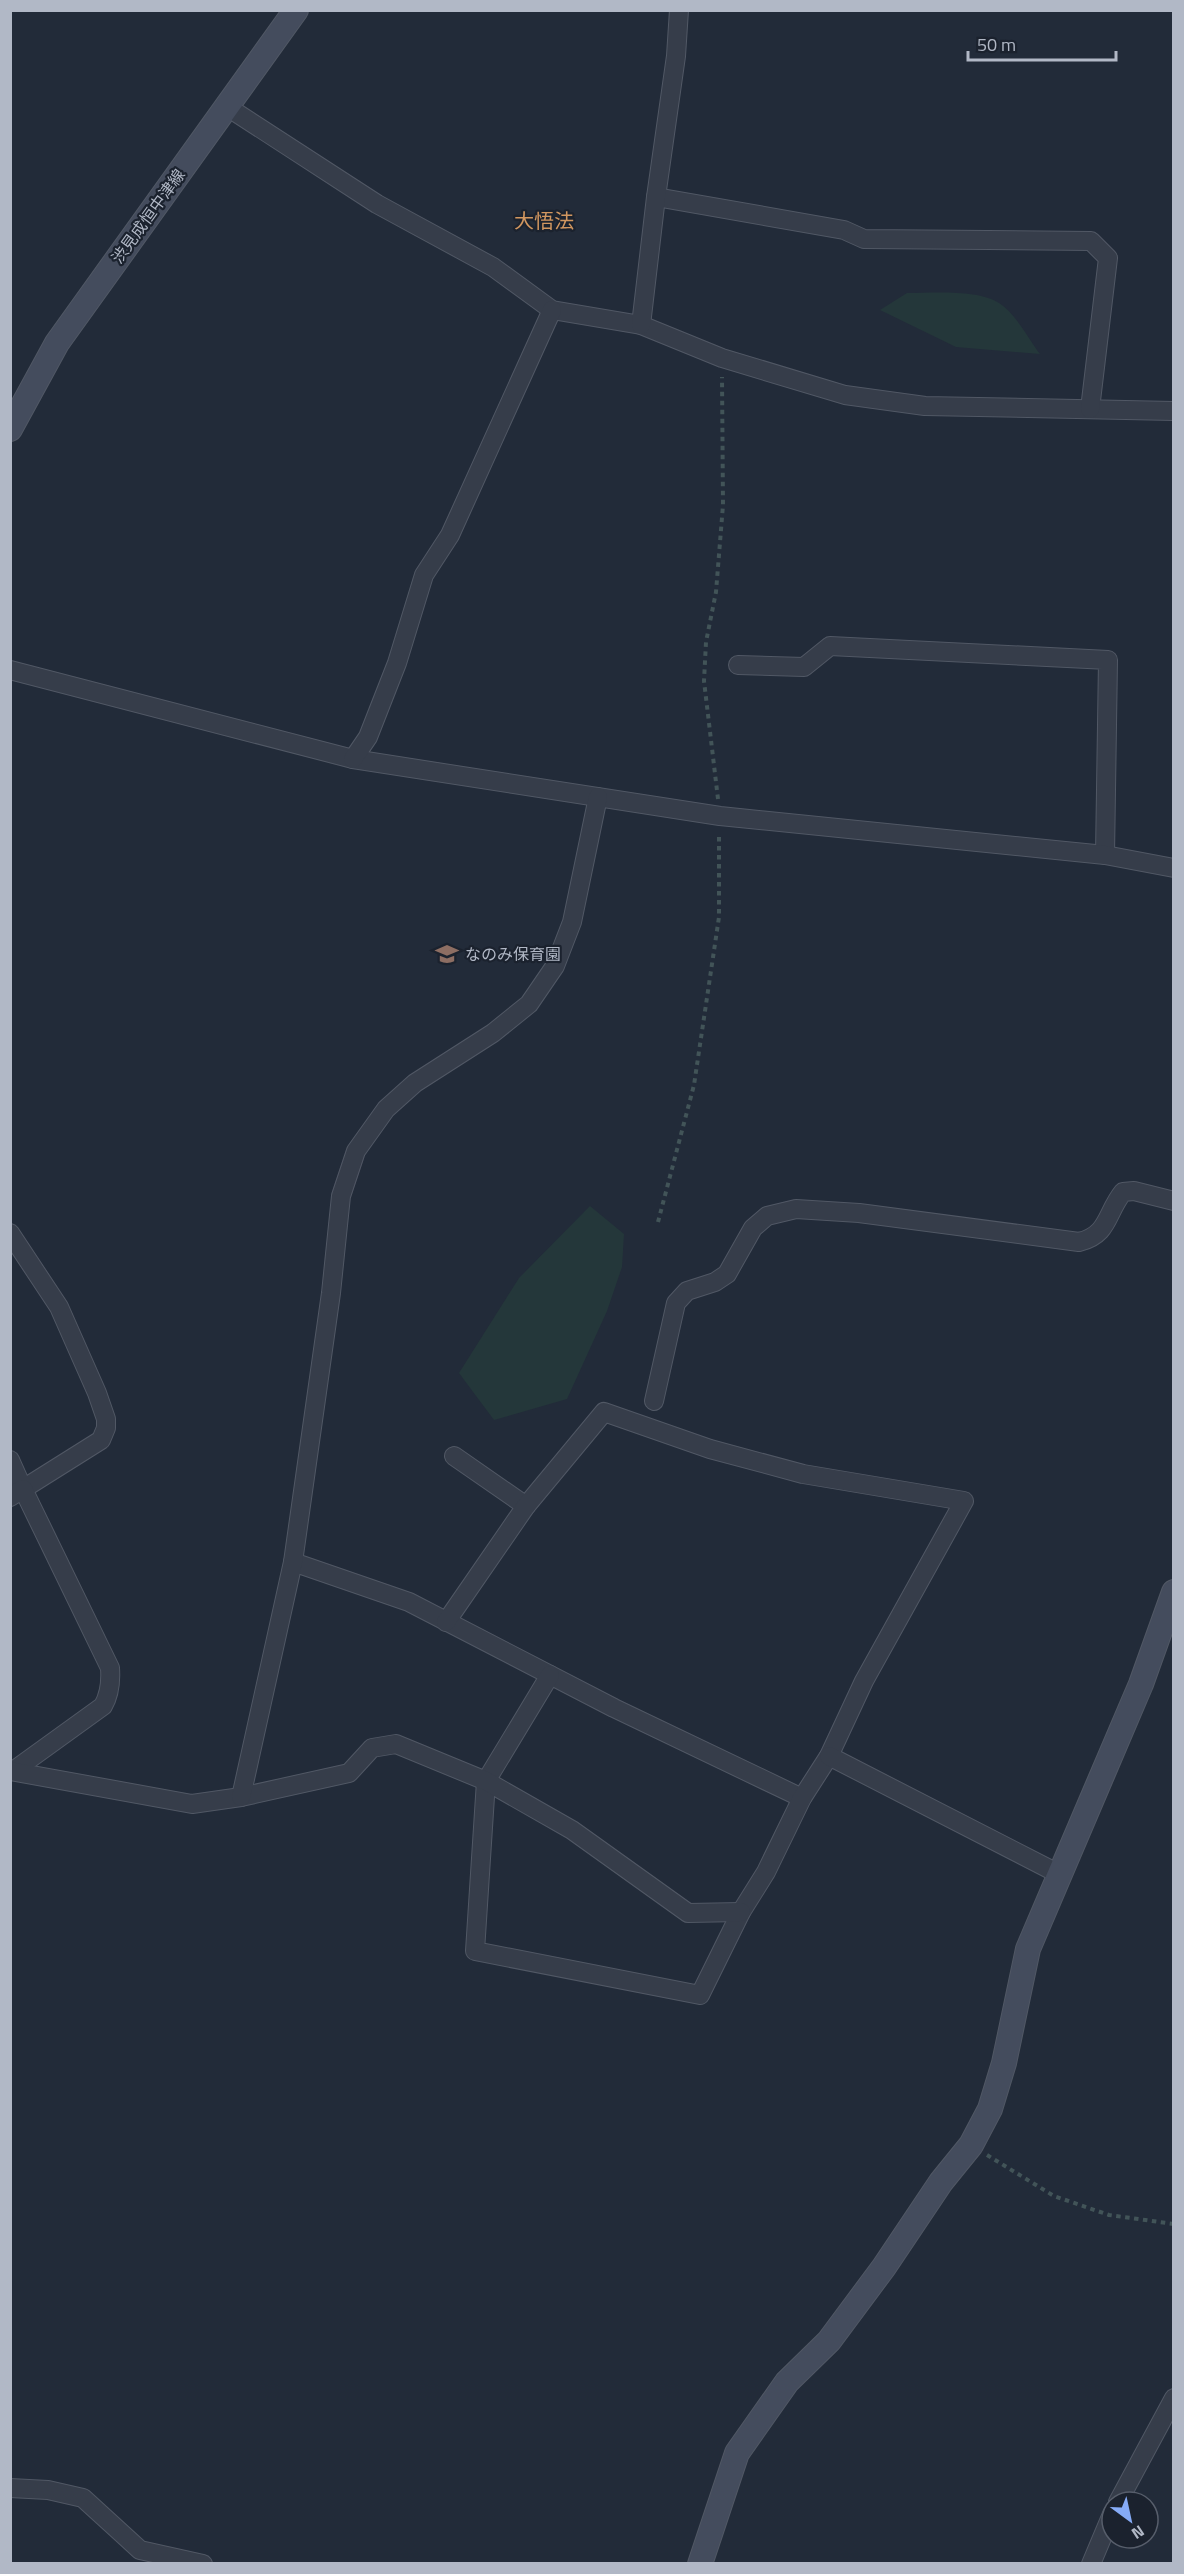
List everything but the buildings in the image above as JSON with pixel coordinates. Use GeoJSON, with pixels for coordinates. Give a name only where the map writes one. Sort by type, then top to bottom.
{"type":"FeatureCollection","features":[{"type":"Feature","properties":{"kind":"street","name":"渋見成恒中津線"},"geometry":{"type":"LineString","coordinates":[[10,429],[57,344],[296,10]]}},
{"type":"Feature","properties":{"kind":"street"},"geometry":{"type":"LineString","coordinates":[[641,326],[676,56],[679,10]]}},
{"type":"Feature","properties":{"kind":"street"},"geometry":{"type":"LineString","coordinates":[[226,106],[377,204],[493,267],[552,310],[641,326],[722,358],[845,395],[925,406],[1173,411]]}},
{"type":"Feature","properties":{"kind":"street"},"geometry":{"type":"LineString","coordinates":[[656,197],[844,230],[864,240],[1091,241],[1108,258],[1090,409]]}},
{"type":"Feature","properties":{"kind":"street"},"geometry":{"type":"LineString","coordinates":[[353,759],[368,737],[397,663],[424,575],[450,535],[552,310]]}},
{"type":"Feature","properties":{"kind":"street"},"geometry":{"type":"LineString","coordinates":[[738,665],[804,667],[830,646],[1108,660],[1105,855]]}},
{"type":"Feature","properties":{"kind":"street"},"geometry":{"type":"LineString","coordinates":[[10,670],[353,759],[720,816],[1105,855],[1173,868]]}},
{"type":"Feature","properties":{"kind":"street"},"geometry":{"type":"LineString","coordinates":[[241,1797],[293,1562],[331,1293],[341,1196],[356,1151],[386,1109],[415,1083],[493,1034],[529,1004],[555,966],[572,922],[598,797]]}},
{"type":"Feature","properties":{"kind":"street"},"geometry":{"type":"LineString","coordinates":[[654,1401],[676,1303],[687,1291],[715,1282],[727,1274],[753,1228],[767,1215],[796,1209],[859,1213],[1079,1242],[1092,1239],[1099,1234],[1123,1192],[1134,1191],[1173,1201]]}},
{"type":"Feature","properties":{"kind":"street"},"geometry":{"type":"LineString","coordinates":[[10,1233],[59,1307],[106,1419],[106,1428],[101,1440],[17,1493]]}},
{"type":"Feature","properties":{"kind":"street"},"geometry":{"type":"LineString","coordinates":[[446,1622],[526,1506],[604,1412],[711,1449],[803,1474],[964,1501],[864,1681],[829,1756],[802,1798],[700,1995],[475,1951],[486,1782],[550,1675]]}},
{"type":"Feature","properties":{"kind":"street"},"geometry":{"type":"LineString","coordinates":[[454,1455],[526,1506]]}},
{"type":"Feature","properties":{"kind":"street"},"geometry":{"type":"LineString","coordinates":[[10,1460],[17,1493],[110,1668],[111,1684],[108,1698],[103,1706],[12,1771]]}},
{"type":"Feature","properties":{"kind":"street"},"geometry":{"type":"LineString","coordinates":[[293,1562],[409,1602],[550,1675],[802,1798]]}},
{"type":"Feature","properties":{"kind":"street"},"geometry":{"type":"LineString","coordinates":[[700,2564],[737,2454],[787,2382],[829,2341],[884,2267],[941,2182],[971,2145],[990,2109],[1004,2063],[1028,1949],[1141,1684],[1173,1592]]}},
{"type":"Feature","properties":{"kind":"street"},"geometry":{"type":"LineString","coordinates":[[12,1771],[192,1804],[241,1797],[349,1773],[372,1748],[396,1744],[486,1782],[572,1830],[688,1912],[741,1912]]}},
{"type":"Feature","properties":{"kind":"street"},"geometry":{"type":"LineString","coordinates":[[829,1756],[1059,1874]]}},
{"type":"Feature","properties":{"kind":"street"},"geometry":{"type":"LineString","coordinates":[[1124,2490],[1173,2398]]}},
{"type":"Feature","properties":{"kind":"street"},"geometry":{"type":"LineString","coordinates":[[10,2488],[48,2490],[83,2498],[140,2550],[203,2564]]}},
{"type":"Feature","properties":{"kind":"street"},"geometry":{"type":"LineString","coordinates":[[1091,2564],[1100,2543]]}},
{"type":"Feature","properties":{"kind":"path"},"geometry":{"type":"LineString","coordinates":[[658,1222],[694,1085],[719,917],[720,816],[717,770],[708,726],[704,681],[706,642],[716,592],[723,505],[722,358]]}},
{"type":"Feature","properties":{"kind":"path"},"geometry":{"type":"LineString","coordinates":[[971,2145],[1054,2196],[1109,2215],[1173,2224]]}},
{"type":"Feature","properties":{"kind":"shaded area"},"geometry":{"type":"Polygon","coordinates":[[[907,293],[967,294],[999,303],[1011,313],[1040,354],[956,347],[880,310],[907,293]]]}},
{"type":"Feature","properties":{"kind":"shaded area"},"geometry":{"type":"Polygon","coordinates":[[[590,1206],[624,1234],[622,1267],[607,1311],[567,1399],[494,1420],[459,1373],[519,1278],[590,1206]]]}},
{"type":"Feature","properties":{"kind":"place","name":"なのみ保育園"},"geometry":{"type":"Point","coordinates":[447,954]}},
{"type":"Feature","properties":{"kind":"district","name":"大悟法"},"geometry":{"type":"Point","coordinates":[544,221]}}]}
